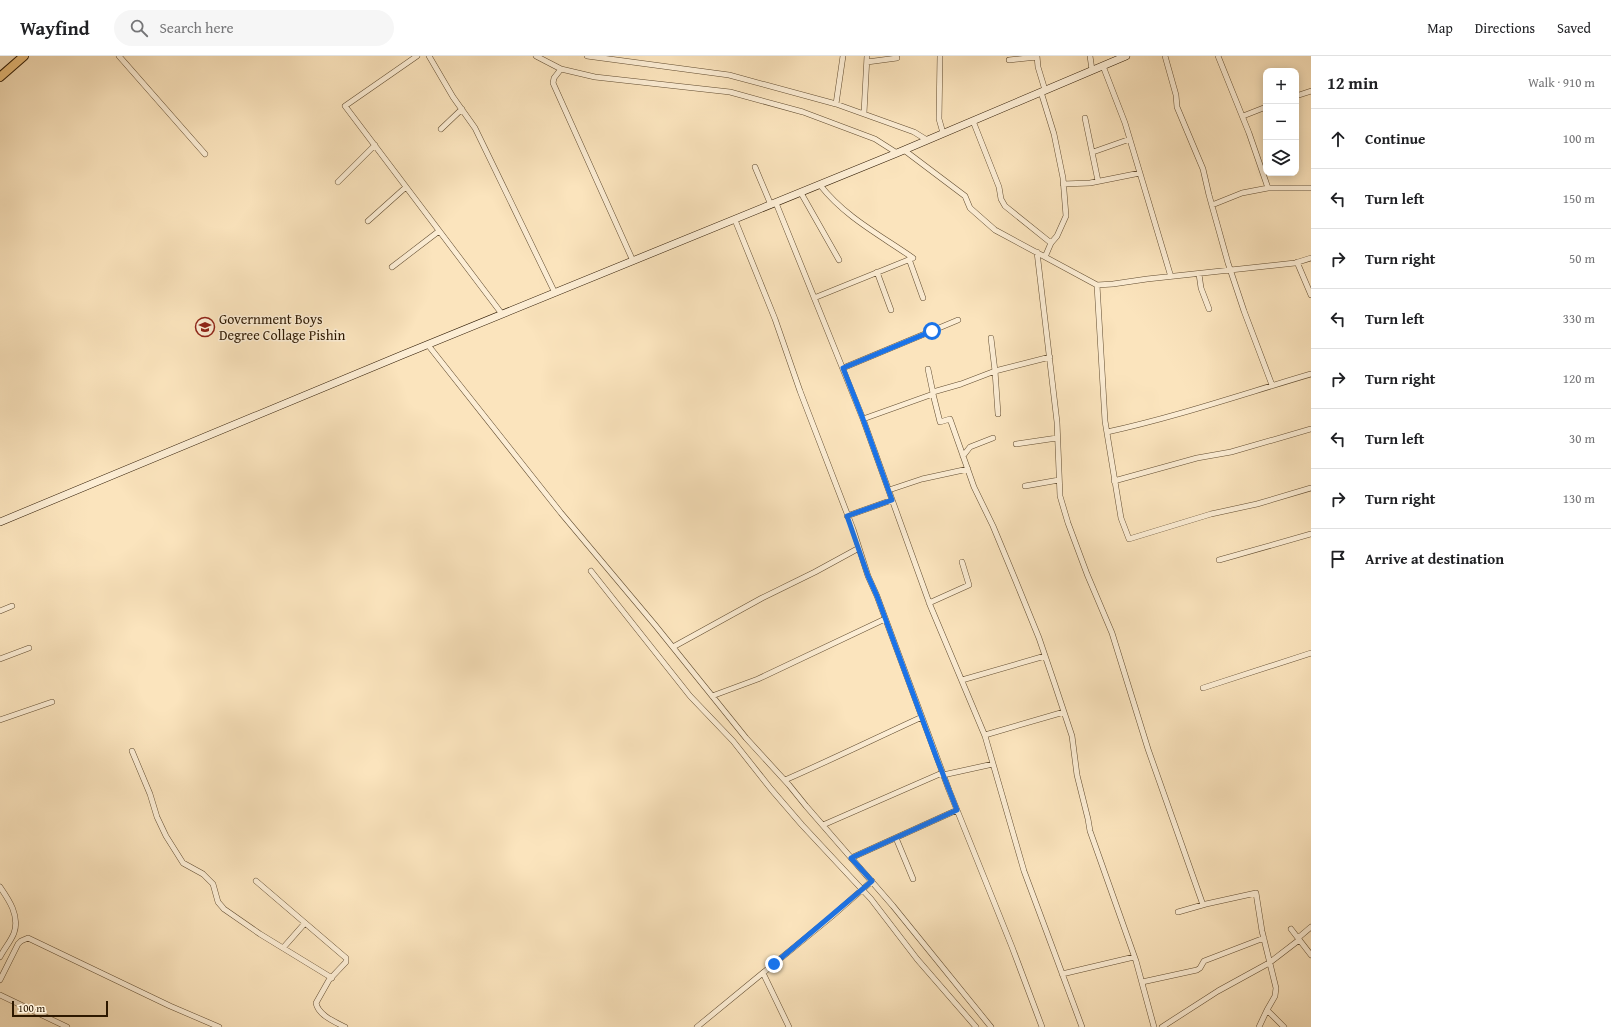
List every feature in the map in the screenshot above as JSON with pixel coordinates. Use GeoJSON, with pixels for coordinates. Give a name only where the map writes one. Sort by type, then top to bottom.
{"type":"FeatureCollection","features":[{"type":"Feature","properties":{"kind":"main road"},"geometry":{"type":"LineString","coordinates":[[0,77],[24,56]]}},
{"type":"Feature","properties":{"kind":"main road"},"geometry":{"type":"LineString","coordinates":[[0,522],[502,314],[901,152],[1126,56]]}},
{"type":"Feature","properties":{"kind":"street"},"geometry":{"type":"LineString","coordinates":[[119,56],[205,154]]}},
{"type":"Feature","properties":{"kind":"street"},"geometry":{"type":"LineString","coordinates":[[417,56],[345,106],[502,314]]}},
{"type":"Feature","properties":{"kind":"street"},"geometry":{"type":"LineString","coordinates":[[429,56],[453,97],[475,128],[555,293]]}},
{"type":"Feature","properties":{"kind":"street"},"geometry":{"type":"LineString","coordinates":[[536,56],[561,69],[595,77],[730,92],[803,112],[875,138],[901,152],[965,196],[970,208],[990,226],[1097,285],[1297,262],[1311,258]]}},
{"type":"Feature","properties":{"kind":"street"},"geometry":{"type":"LineString","coordinates":[[587,56],[729,75],[836,104],[914,132],[927,140]]}},
{"type":"Feature","properties":{"kind":"street"},"geometry":{"type":"LineString","coordinates":[[642,63],[643,56]]}},
{"type":"Feature","properties":{"kind":"street"},"geometry":{"type":"LineString","coordinates":[[836,104],[842,56]]}},
{"type":"Feature","properties":{"kind":"street"},"geometry":{"type":"LineString","coordinates":[[940,56],[939,119],[943,133]]}},
{"type":"Feature","properties":{"kind":"street"},"geometry":{"type":"LineString","coordinates":[[1009,60],[1037,56],[1043,91],[1054,134],[1063,184],[1066,216],[1046,256]]}},
{"type":"Feature","properties":{"kind":"street"},"geometry":{"type":"LineString","coordinates":[[1090,56],[1092,70]]}},
{"type":"Feature","properties":{"kind":"street"},"geometry":{"type":"LineString","coordinates":[[1165,56],[1176,95],[1177,107],[1203,169],[1212,205],[1244,311],[1272,385]]}},
{"type":"Feature","properties":{"kind":"street"},"geometry":{"type":"LineString","coordinates":[[1218,56],[1268,188]]}},
{"type":"Feature","properties":{"kind":"street"},"geometry":{"type":"LineString","coordinates":[[864,114],[867,59],[897,58]]}},
{"type":"Feature","properties":{"kind":"street"},"geometry":{"type":"LineString","coordinates":[[1103,66],[1130,140],[1171,277]]}},
{"type":"Feature","properties":{"kind":"street"},"geometry":{"type":"LineString","coordinates":[[561,69],[554,78],[553,84],[633,261]]}},
{"type":"Feature","properties":{"kind":"street"},"geometry":{"type":"LineString","coordinates":[[1299,95],[1311,91]]}},
{"type":"Feature","properties":{"kind":"street"},"geometry":{"type":"LineString","coordinates":[[441,129],[462,108]]}},
{"type":"Feature","properties":{"kind":"street"},"geometry":{"type":"LineString","coordinates":[[1242,116],[1263,108]]}},
{"type":"Feature","properties":{"kind":"street"},"geometry":{"type":"LineString","coordinates":[[1085,118],[1098,181]]}},
{"type":"Feature","properties":{"kind":"street"},"geometry":{"type":"LineString","coordinates":[[973,121],[999,188],[1001,200],[1005,206],[1051,245]]}},
{"type":"Feature","properties":{"kind":"street"},"geometry":{"type":"LineString","coordinates":[[1093,152],[1130,140]]}},
{"type":"Feature","properties":{"kind":"street"},"geometry":{"type":"LineString","coordinates":[[338,182],[375,145]]}},
{"type":"Feature","properties":{"kind":"street"},"geometry":{"type":"LineString","coordinates":[[755,167],[773,204],[843,368],[889,490],[929,603],[985,735],[1024,871],[1082,1027]]}},
{"type":"Feature","properties":{"kind":"street"},"geometry":{"type":"LineString","coordinates":[[1063,184],[1098,181],[1140,172]]}},
{"type":"Feature","properties":{"kind":"street"},"geometry":{"type":"LineString","coordinates":[[814,298],[913,258],[846,212],[830,198],[820,185]]}},
{"type":"Feature","properties":{"kind":"street"},"geometry":{"type":"LineString","coordinates":[[368,221],[406,187]]}},
{"type":"Feature","properties":{"kind":"street"},"geometry":{"type":"LineString","coordinates":[[1212,205],[1242,192],[1268,188],[1311,188]]}},
{"type":"Feature","properties":{"kind":"street"},"geometry":{"type":"LineString","coordinates":[[801,193],[839,260]]}},
{"type":"Feature","properties":{"kind":"street"},"geometry":{"type":"LineString","coordinates":[[735,220],[775,319],[868,576],[943,774],[1012,946],[1042,1027]]}},
{"type":"Feature","properties":{"kind":"street"},"geometry":{"type":"LineString","coordinates":[[392,267],[439,231]]}},
{"type":"Feature","properties":{"kind":"street"},"geometry":{"type":"LineString","coordinates":[[1036,252],[1057,422],[1060,496],[1066,518],[1095,594],[1112,633],[1148,750],[1203,905]]}},
{"type":"Feature","properties":{"kind":"street"},"geometry":{"type":"LineString","coordinates":[[909,259],[923,298]]}},
{"type":"Feature","properties":{"kind":"street"},"geometry":{"type":"LineString","coordinates":[[1297,262],[1311,295]]}},
{"type":"Feature","properties":{"kind":"street"},"geometry":{"type":"LineString","coordinates":[[877,272],[892,310]]}},
{"type":"Feature","properties":{"kind":"street"},"geometry":{"type":"LineString","coordinates":[[1199,274],[1201,288],[1209,309]]}},
{"type":"Feature","properties":{"kind":"street"},"geometry":{"type":"LineString","coordinates":[[1097,285],[1106,432],[1121,518],[1129,539],[1211,514],[1257,504],[1311,488]]}},
{"type":"Feature","properties":{"kind":"street"},"geometry":{"type":"LineString","coordinates":[[843,368],[958,320]]}},
{"type":"Feature","properties":{"kind":"street"},"geometry":{"type":"LineString","coordinates":[[991,338],[998,414]]}},
{"type":"Feature","properties":{"kind":"street"},"geometry":{"type":"LineString","coordinates":[[428,345],[562,513],[746,738],[785,780],[872,881],[991,1027]]}},
{"type":"Feature","properties":{"kind":"street"},"geometry":{"type":"LineString","coordinates":[[863,419],[961,384],[995,370],[1050,357]]}},
{"type":"Feature","properties":{"kind":"street"},"geometry":{"type":"LineString","coordinates":[[928,369],[940,422],[950,419],[968,469],[1015,579],[1045,656],[1072,736],[1077,775],[1090,831],[1134,957],[1154,1027]]}},
{"type":"Feature","properties":{"kind":"street"},"geometry":{"type":"LineString","coordinates":[[1106,432],[1138,425],[1311,374]]}},
{"type":"Feature","properties":{"kind":"street"},"geometry":{"type":"LineString","coordinates":[[1114,481],[1196,458],[1231,452],[1311,429]]}},
{"type":"Feature","properties":{"kind":"street"},"geometry":{"type":"LineString","coordinates":[[963,456],[970,447],[993,438]]}},
{"type":"Feature","properties":{"kind":"street"},"geometry":{"type":"LineString","coordinates":[[1016,444],[1057,438]]}},
{"type":"Feature","properties":{"kind":"street"},"geometry":{"type":"LineString","coordinates":[[889,490],[922,478],[968,469]]}},
{"type":"Feature","properties":{"kind":"street"},"geometry":{"type":"LineString","coordinates":[[1025,486],[1059,480]]}},
{"type":"Feature","properties":{"kind":"street"},"geometry":{"type":"LineString","coordinates":[[847,516],[892,500]]}},
{"type":"Feature","properties":{"kind":"street"},"geometry":{"type":"LineString","coordinates":[[1219,560],[1311,534]]}},
{"type":"Feature","properties":{"kind":"street"},"geometry":{"type":"LineString","coordinates":[[673,648],[762,598],[859,548]]}},
{"type":"Feature","properties":{"kind":"street"},"geometry":{"type":"LineString","coordinates":[[929,603],[969,585],[962,562]]}},
{"type":"Feature","properties":{"kind":"street"},"geometry":{"type":"LineString","coordinates":[[591,571],[690,696],[733,741],[782,802],[862,890],[872,899],[917,959],[976,1027]]}},
{"type":"Feature","properties":{"kind":"street"},"geometry":{"type":"LineString","coordinates":[[0,611],[12,606]]}},
{"type":"Feature","properties":{"kind":"street"},"geometry":{"type":"LineString","coordinates":[[712,696],[758,679],[885,619]]}},
{"type":"Feature","properties":{"kind":"street"},"geometry":{"type":"LineString","coordinates":[[0,659],[29,648]]}},
{"type":"Feature","properties":{"kind":"street"},"geometry":{"type":"LineString","coordinates":[[1203,688],[1311,653]]}},
{"type":"Feature","properties":{"kind":"street"},"geometry":{"type":"LineString","coordinates":[[962,680],[1045,656]]}},
{"type":"Feature","properties":{"kind":"street"},"geometry":{"type":"LineString","coordinates":[[0,720],[52,702]]}},
{"type":"Feature","properties":{"kind":"street"},"geometry":{"type":"LineString","coordinates":[[985,735],[1064,712]]}},
{"type":"Feature","properties":{"kind":"street"},"geometry":{"type":"LineString","coordinates":[[785,780],[830,761],[922,717]]}},
{"type":"Feature","properties":{"kind":"street"},"geometry":{"type":"LineString","coordinates":[[132,750],[150,794],[157,817],[166,836],[183,863],[207,878],[213,884],[218,902],[224,909],[332,978]]}},
{"type":"Feature","properties":{"kind":"street"},"geometry":{"type":"LineString","coordinates":[[823,825],[943,774],[993,764]]}},
{"type":"Feature","properties":{"kind":"street"},"geometry":{"type":"LineString","coordinates":[[851,858],[957,810]]}},
{"type":"Feature","properties":{"kind":"street"},"geometry":{"type":"LineString","coordinates":[[896,838],[913,879]]}},
{"type":"Feature","properties":{"kind":"street"},"geometry":{"type":"LineString","coordinates":[[256,881],[346,958],[346,962],[332,978],[318,999],[317,1007],[325,1016],[345,1027]]}},
{"type":"Feature","properties":{"kind":"street"},"geometry":{"type":"LineString","coordinates":[[697,1027],[764,973],[872,881]]}},
{"type":"Feature","properties":{"kind":"street"},"geometry":{"type":"LineString","coordinates":[[0,887],[15,913],[16,920],[14,934],[0,957]]}},
{"type":"Feature","properties":{"kind":"street"},"geometry":{"type":"LineString","coordinates":[[1178,912],[1256,893],[1275,992],[1258,1027]]}},
{"type":"Feature","properties":{"kind":"street"},"geometry":{"type":"LineString","coordinates":[[283,948],[305,923]]}},
{"type":"Feature","properties":{"kind":"street"},"geometry":{"type":"LineString","coordinates":[[1162,1027],[1218,991],[1269,963],[1311,928]]}},
{"type":"Feature","properties":{"kind":"street"},"geometry":{"type":"LineString","coordinates":[[1291,929],[1311,955]]}},
{"type":"Feature","properties":{"kind":"street"},"geometry":{"type":"LineString","coordinates":[[0,980],[18,944],[28,938],[170,1006],[219,1027]]}},
{"type":"Feature","properties":{"kind":"street"},"geometry":{"type":"LineString","coordinates":[[1142,982],[1198,969],[1204,961],[1264,938]]}},
{"type":"Feature","properties":{"kind":"street"},"geometry":{"type":"LineString","coordinates":[[1062,974],[1134,957]]}},
{"type":"Feature","properties":{"kind":"street"},"geometry":{"type":"LineString","coordinates":[[764,973],[789,1027]]}},
{"type":"Feature","properties":{"kind":"street"},"geometry":{"type":"LineString","coordinates":[[0,995],[68,1027]]}},
{"type":"Feature","properties":{"kind":"street"},"geometry":{"type":"LineString","coordinates":[[1267,1010],[1284,1027]]}},
{"type":"Feature","properties":{"kind":"place","name":"Government Boys Degree Collage Pishin"},"geometry":{"type":"Point","coordinates":[205,327]}},
{"type":"Feature","properties":{"kind":"route"},"geometry":{"type":"LineString","coordinates":[[774,964],[872,881],[851,858],[957,810],[877,596],[868,576],[853,529],[847,516],[892,500],[843,368],[932,331]]}}]}
